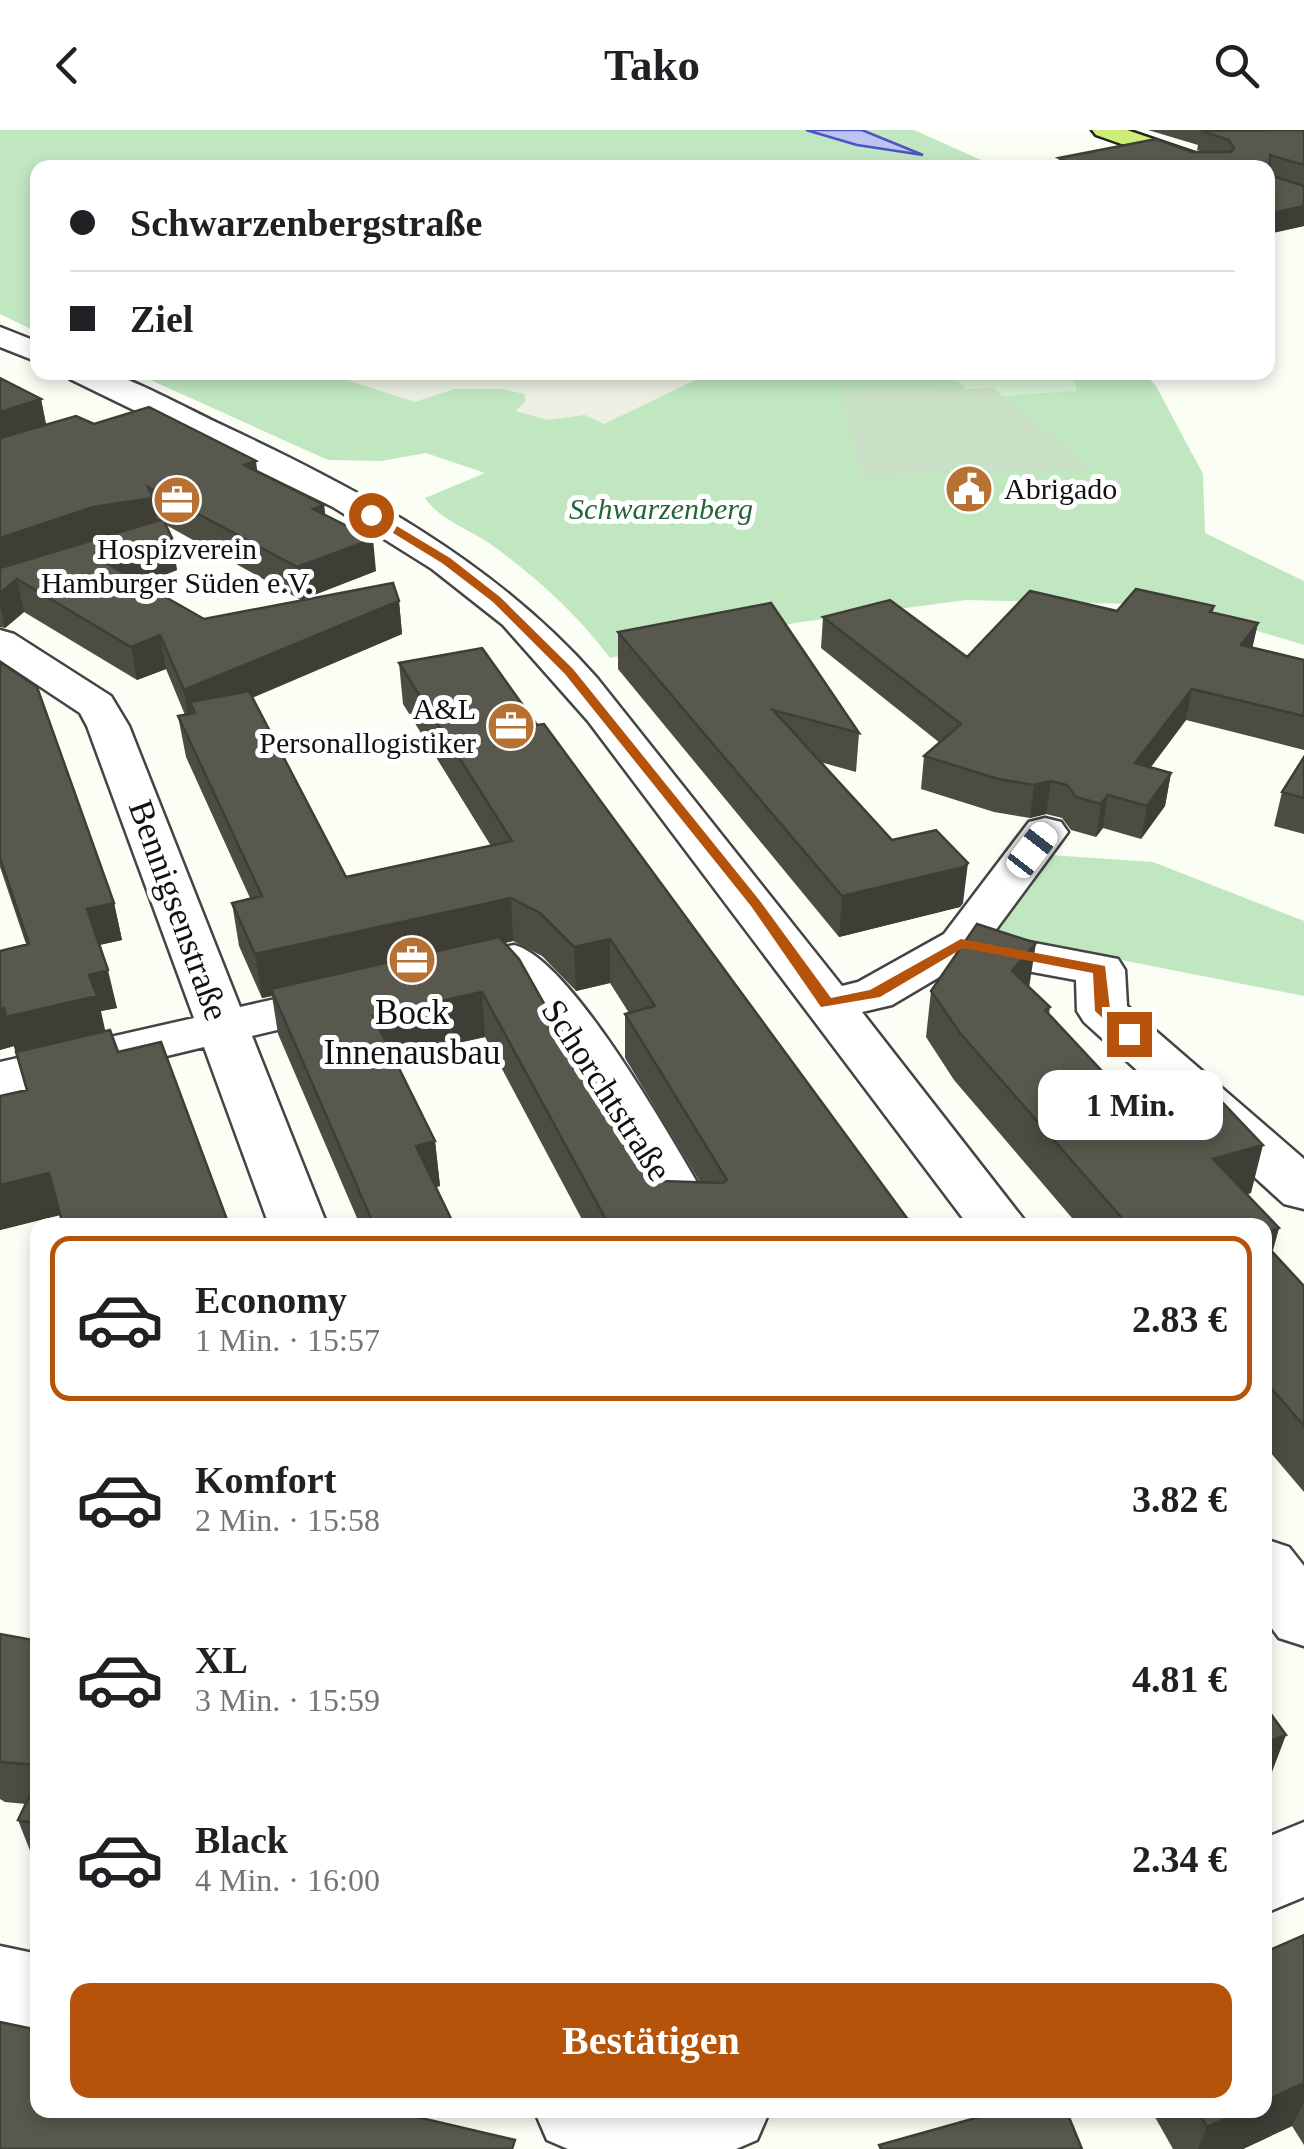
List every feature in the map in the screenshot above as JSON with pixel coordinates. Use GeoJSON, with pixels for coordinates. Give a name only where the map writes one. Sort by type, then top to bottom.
{"type":"FeatureCollection","features":[{"type":"Feature","properties":{"kind":"main road"},"geometry":{"type":"LineString","coordinates":[[1104,130],[1192,160]]}},
{"type":"Feature","properties":{"kind":"street"},"geometry":{"type":"LineString","coordinates":[[0,336],[30,349]]}},
{"type":"Feature","properties":{"kind":"street"},"geometry":{"type":"LineString","coordinates":[[98,380],[389,524],[446,560],[496,599],[569,672],[756,904],[827,1004],[994,1218]]}},
{"type":"Feature","properties":{"kind":"street"},"geometry":{"type":"LineString","coordinates":[[107,424],[158,408]]}},
{"type":"Feature","properties":{"kind":"street","name":"Bennigsenstraße"},"geometry":{"type":"LineString","coordinates":[[0,642],[18,673],[96,705],[108,726],[295,1218]]}},
{"type":"Feature","properties":{"kind":"street"},"geometry":{"type":"LineString","coordinates":[[827,1004],[874,994],[961,944],[1046,832]]}},
{"type":"Feature","properties":{"kind":"street"},"geometry":{"type":"LineString","coordinates":[[961,944],[1100,970],[1102,1011],[1304,1190]]}},
{"type":"Feature","properties":{"kind":"street","name":"Schorchtstraße"},"geometry":{"type":"LineString","coordinates":[[222,1027],[514,960],[566,1016],[689,1218]]}},
{"type":"Feature","properties":{"kind":"street"},"geometry":{"type":"LineString","coordinates":[[0,1079],[222,1027]]}},
{"type":"Feature","properties":{"kind":"street"},"geometry":{"type":"LineString","coordinates":[[1272,1576],[1304,1617]]}},
{"type":"Feature","properties":{"kind":"street"},"geometry":{"type":"LineString","coordinates":[[1272,1874],[1304,1858]]}},
{"type":"Feature","properties":{"kind":"street"},"geometry":{"type":"LineString","coordinates":[[0,1986],[30,1992]]}},
{"type":"Feature","properties":{"kind":"street"},"geometry":{"type":"LineString","coordinates":[[636,2118],[688,2125]]}},
{"type":"Feature","properties":{"kind":"green space"},"geometry":{"type":"Polygon","coordinates":[[[0,130],[914,130],[981,160],[30,160],[30,329],[0,314],[0,130]]]}},
{"type":"Feature","properties":{"kind":"green space","name":"Schwarzenberg"},"geometry":{"type":"Polygon","coordinates":[[[151,380],[1150,380],[1203,474],[1205,533],[1304,581],[1304,645],[1171,605],[966,600],[801,622],[610,658],[584,626],[538,582],[489,543],[446,518],[425,498],[485,473],[426,453],[381,461],[328,460],[151,380]],[[994,388],[966,389],[854,438],[862,477],[1003,396],[994,388]]]}},
{"type":"Feature","properties":{"kind":"green space"},"geometry":{"type":"Polygon","coordinates":[[[957,380],[1075,380],[1077,391],[1003,396],[994,388],[966,389],[957,380]]]}},
{"type":"Feature","properties":{"kind":"green space"},"geometry":{"type":"Polygon","coordinates":[[[994,388],[1092,469],[862,477],[840,391],[994,388]]]}},
{"type":"Feature","properties":{"kind":"green space"},"geometry":{"type":"Polygon","coordinates":[[[1050,855],[1153,862],[1304,921],[1304,996],[994,935],[1050,855]]]}},
{"type":"Feature","properties":{"kind":"shaded area"},"geometry":{"type":"Polygon","coordinates":[[[347,380],[695,380],[604,424],[585,415],[548,420],[515,411],[526,401],[524,394],[503,389],[454,389],[415,402],[347,380]]]}},
{"type":"Feature","properties":{"kind":"water"},"geometry":{"type":"Polygon","coordinates":[[[806,130],[862,130],[923,155],[857,145],[806,130]]]}},
{"type":"Feature","properties":{"kind":"building"},"geometry":{"type":"Polygon","coordinates":[[[1304,130],[1304,165],[1270,155],[1270,160],[1059,158],[1156,139],[1192,152],[1234,149],[1229,140],[1201,131],[1304,130]]]}},
{"type":"Feature","properties":{"kind":"building"},"geometry":{"type":"Polygon","coordinates":[[[1275,177],[1304,186],[1304,206],[1275,212],[1275,177]]]}},
{"type":"Feature","properties":{"kind":"building"},"geometry":{"type":"Polygon","coordinates":[[[0,378],[41,399],[0,412],[0,378]]]}},
{"type":"Feature","properties":{"kind":"building"},"geometry":{"type":"Polygon","coordinates":[[[149,407],[256,461],[244,465],[324,505],[313,509],[373,539],[297,567],[148,487],[153,498],[93,507],[0,538],[0,438],[76,416],[94,424],[149,407]]]}},
{"type":"Feature","properties":{"kind":"building"},"geometry":{"type":"Polygon","coordinates":[[[163,519],[172,538],[106,563],[204,619],[393,583],[399,601],[184,690],[160,635],[131,647],[17,579],[0,593],[0,568],[163,519]]]}},
{"type":"Feature","properties":{"kind":"building"},"geometry":{"type":"Polygon","coordinates":[[[1136,589],[1214,606],[1210,612],[1258,623],[1241,645],[1304,660],[1304,716],[1192,689],[1135,763],[1171,773],[1147,806],[1108,795],[1101,804],[1076,797],[1067,785],[998,779],[924,756],[961,724],[823,617],[890,600],[967,657],[1030,591],[1117,611],[1136,589]]]}},
{"type":"Feature","properties":{"kind":"building"},"geometry":{"type":"Polygon","coordinates":[[[771,603],[859,733],[773,710],[892,840],[936,830],[968,863],[964,867],[842,896],[618,632],[771,603]]]}},
{"type":"Feature","properties":{"kind":"building"},"geometry":{"type":"Polygon","coordinates":[[[482,648],[537,725],[544,724],[907,1218],[605,1218],[482,992],[373,1016],[435,1141],[416,1146],[451,1218],[371,1218],[271,989],[499,937],[519,959],[559,1030],[568,1028],[661,1181],[727,1180],[625,1014],[655,1006],[610,939],[574,947],[540,913],[511,898],[255,954],[232,903],[262,896],[178,716],[195,713],[190,702],[249,691],[346,877],[512,841],[399,663],[482,648]]]}},
{"type":"Feature","properties":{"kind":"building"},"geometry":{"type":"Polygon","coordinates":[[[0,662],[37,687],[114,903],[87,909],[108,970],[89,975],[97,996],[6,1017],[4,1008],[0,1009],[0,951],[29,944],[0,858],[0,662]]]}},
{"type":"Feature","properties":{"kind":"building"},"geometry":{"type":"Polygon","coordinates":[[[1304,757],[1304,798],[1282,792],[1304,757]]]}},
{"type":"Feature","properties":{"kind":"building"},"geometry":{"type":"Polygon","coordinates":[[[977,924],[1036,943],[1012,971],[1050,1007],[1045,1010],[1130,1101],[1203,1082],[1263,1145],[1213,1159],[1269,1218],[1122,1218],[960,1033],[931,991],[977,924]]]}},
{"type":"Feature","properties":{"kind":"building"},"geometry":{"type":"Polygon","coordinates":[[[110,1030],[118,1052],[161,1042],[226,1218],[61,1218],[49,1173],[0,1185],[0,1096],[27,1090],[16,1052],[110,1030]]]}},
{"type":"Feature","properties":{"kind":"building"},"geometry":{"type":"Polygon","coordinates":[[[1272,1252],[1304,1286],[1304,1426],[1272,1389],[1272,1252]]]}},
{"type":"Feature","properties":{"kind":"building"},"geometry":{"type":"Polygon","coordinates":[[[0,1634],[30,1640],[30,1764],[0,1762],[0,1634]]]}},
{"type":"Feature","properties":{"kind":"building"},"geometry":{"type":"Polygon","coordinates":[[[1272,1716],[1286,1735],[1272,1740],[1272,1716]]]}},
{"type":"Feature","properties":{"kind":"building"},"geometry":{"type":"Polygon","coordinates":[[[30,1795],[30,1822],[18,1820],[30,1795]]]}},
{"type":"Feature","properties":{"kind":"building"},"geometry":{"type":"Polygon","coordinates":[[[1304,1935],[1304,2083],[1272,2098],[1272,1949],[1304,1935]]]}},
{"type":"Feature","properties":{"kind":"building"},"geometry":{"type":"Polygon","coordinates":[[[0,2022],[30,2028],[30,2118],[421,2118],[515,2140],[512,2149],[0,2149],[0,2022]]]}},
{"type":"Feature","properties":{"kind":"building"},"geometry":{"type":"Polygon","coordinates":[[[975,2118],[1069,2118],[1082,2149],[881,2149],[879,2145],[975,2118]]]}},
{"type":"Feature","properties":{"kind":"building"},"geometry":{"type":"Polygon","coordinates":[[[1202,2118],[1227,2118],[1207,2127],[1202,2118]]]}},
{"type":"Feature","properties":{"kind":"place","name":"Abrigado"},"geometry":{"type":"Point","coordinates":[969,489]}},
{"type":"Feature","properties":{"kind":"place","name":"Hospizverein Hamburger Süden e.V."},"geometry":{"type":"Point","coordinates":[177,500]}},
{"type":"Feature","properties":{"kind":"place","name":"A&L Personallogistiker"},"geometry":{"type":"Point","coordinates":[511,726]}},
{"type":"Feature","properties":{"kind":"place","name":"Bock Innenausbau"},"geometry":{"type":"Point","coordinates":[412,960]}},
{"type":"Feature","properties":{"kind":"route"},"geometry":{"type":"LineString","coordinates":[[371,515],[446,560],[496,599],[569,672],[756,904],[827,1004],[874,994],[961,944],[1100,970],[1102,1011],[1129,1034]]}}]}
